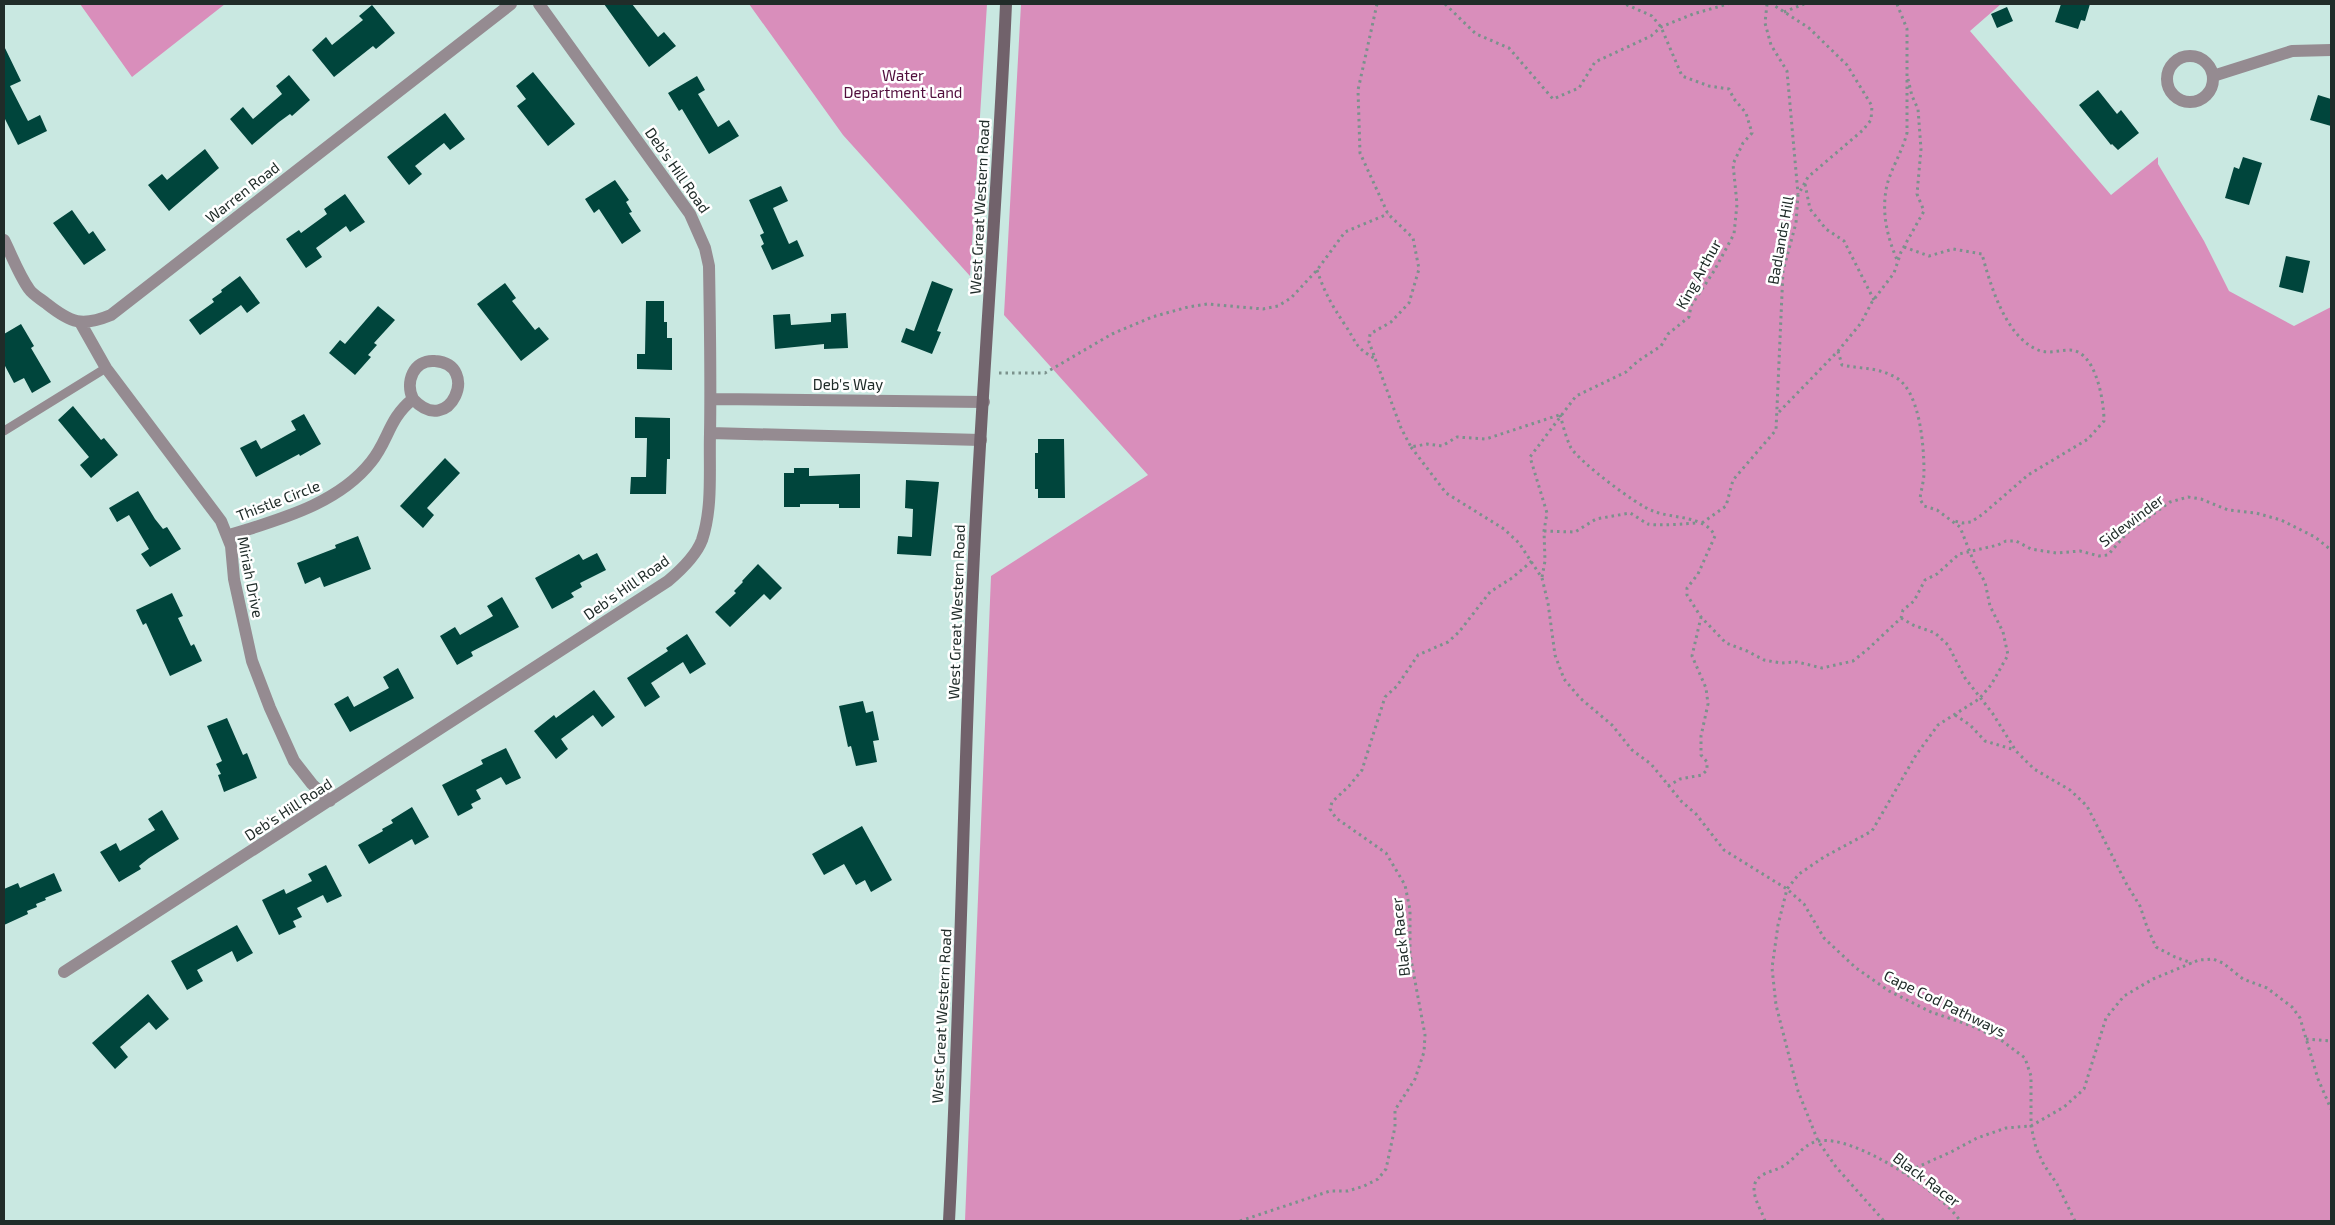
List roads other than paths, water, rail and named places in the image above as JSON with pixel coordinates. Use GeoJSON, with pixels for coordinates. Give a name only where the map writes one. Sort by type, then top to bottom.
{"type":"FeatureCollection","features":[{"type":"Feature","properties":{"kind":"street","name":"Warren Road"},"geometry":{"type":"LineString","coordinates":[[80,322],[94,322],[111,315],[510,4]]}},
{"type":"Feature","properties":{"kind":"street","name":"Deb's Hill Road"},"geometry":{"type":"LineString","coordinates":[[64,972],[668,581],[681,570],[701,541],[706,520],[710,480],[712,399],[709,266],[699,230],[690,214],[539,4]]}},
{"type":"Feature","properties":{"kind":"street","name":"West Great Western Road"},"geometry":{"type":"LineString","coordinates":[[948,1221],[962,941],[965,782],[974,554],[1006,4]]}},
{"type":"Feature","properties":{"kind":"street"},"geometry":{"type":"LineString","coordinates":[[2213,76],[2292,51],[2331,50]]}},
{"type":"Feature","properties":{"kind":"street"},"geometry":{"type":"LineString","coordinates":[[4,240],[30,290],[60,315],[80,322]]}},
{"type":"Feature","properties":{"kind":"street","name":"Miriah Drive"},"geometry":{"type":"LineString","coordinates":[[80,322],[106,368],[210,505],[227,536],[231,546],[234,579],[252,661],[270,708],[294,761],[312,784],[330,801]]}},
{"type":"Feature","properties":{"kind":"street","name":"Thistle Circle"},"geometry":{"type":"LineString","coordinates":[[227,536],[304,509],[339,491],[368,466],[377,455],[400,409],[413,399]]}},
{"type":"Feature","properties":{"kind":"street","name":"Deb's Way"},"geometry":{"type":"LineString","coordinates":[[712,399],[984,402]]}},
{"type":"Feature","properties":{"kind":"street"},"geometry":{"type":"LineString","coordinates":[[710,433],[981,440]]}},
{"type":"Feature","properties":{"kind":"lane"},"geometry":{"type":"LineString","coordinates":[[4,431],[106,368]]}},
{"type":"Feature","properties":{"kind":"park label","name":"Water Department Land"},"geometry":{"type":"Point","coordinates":[903,84]}}]}
